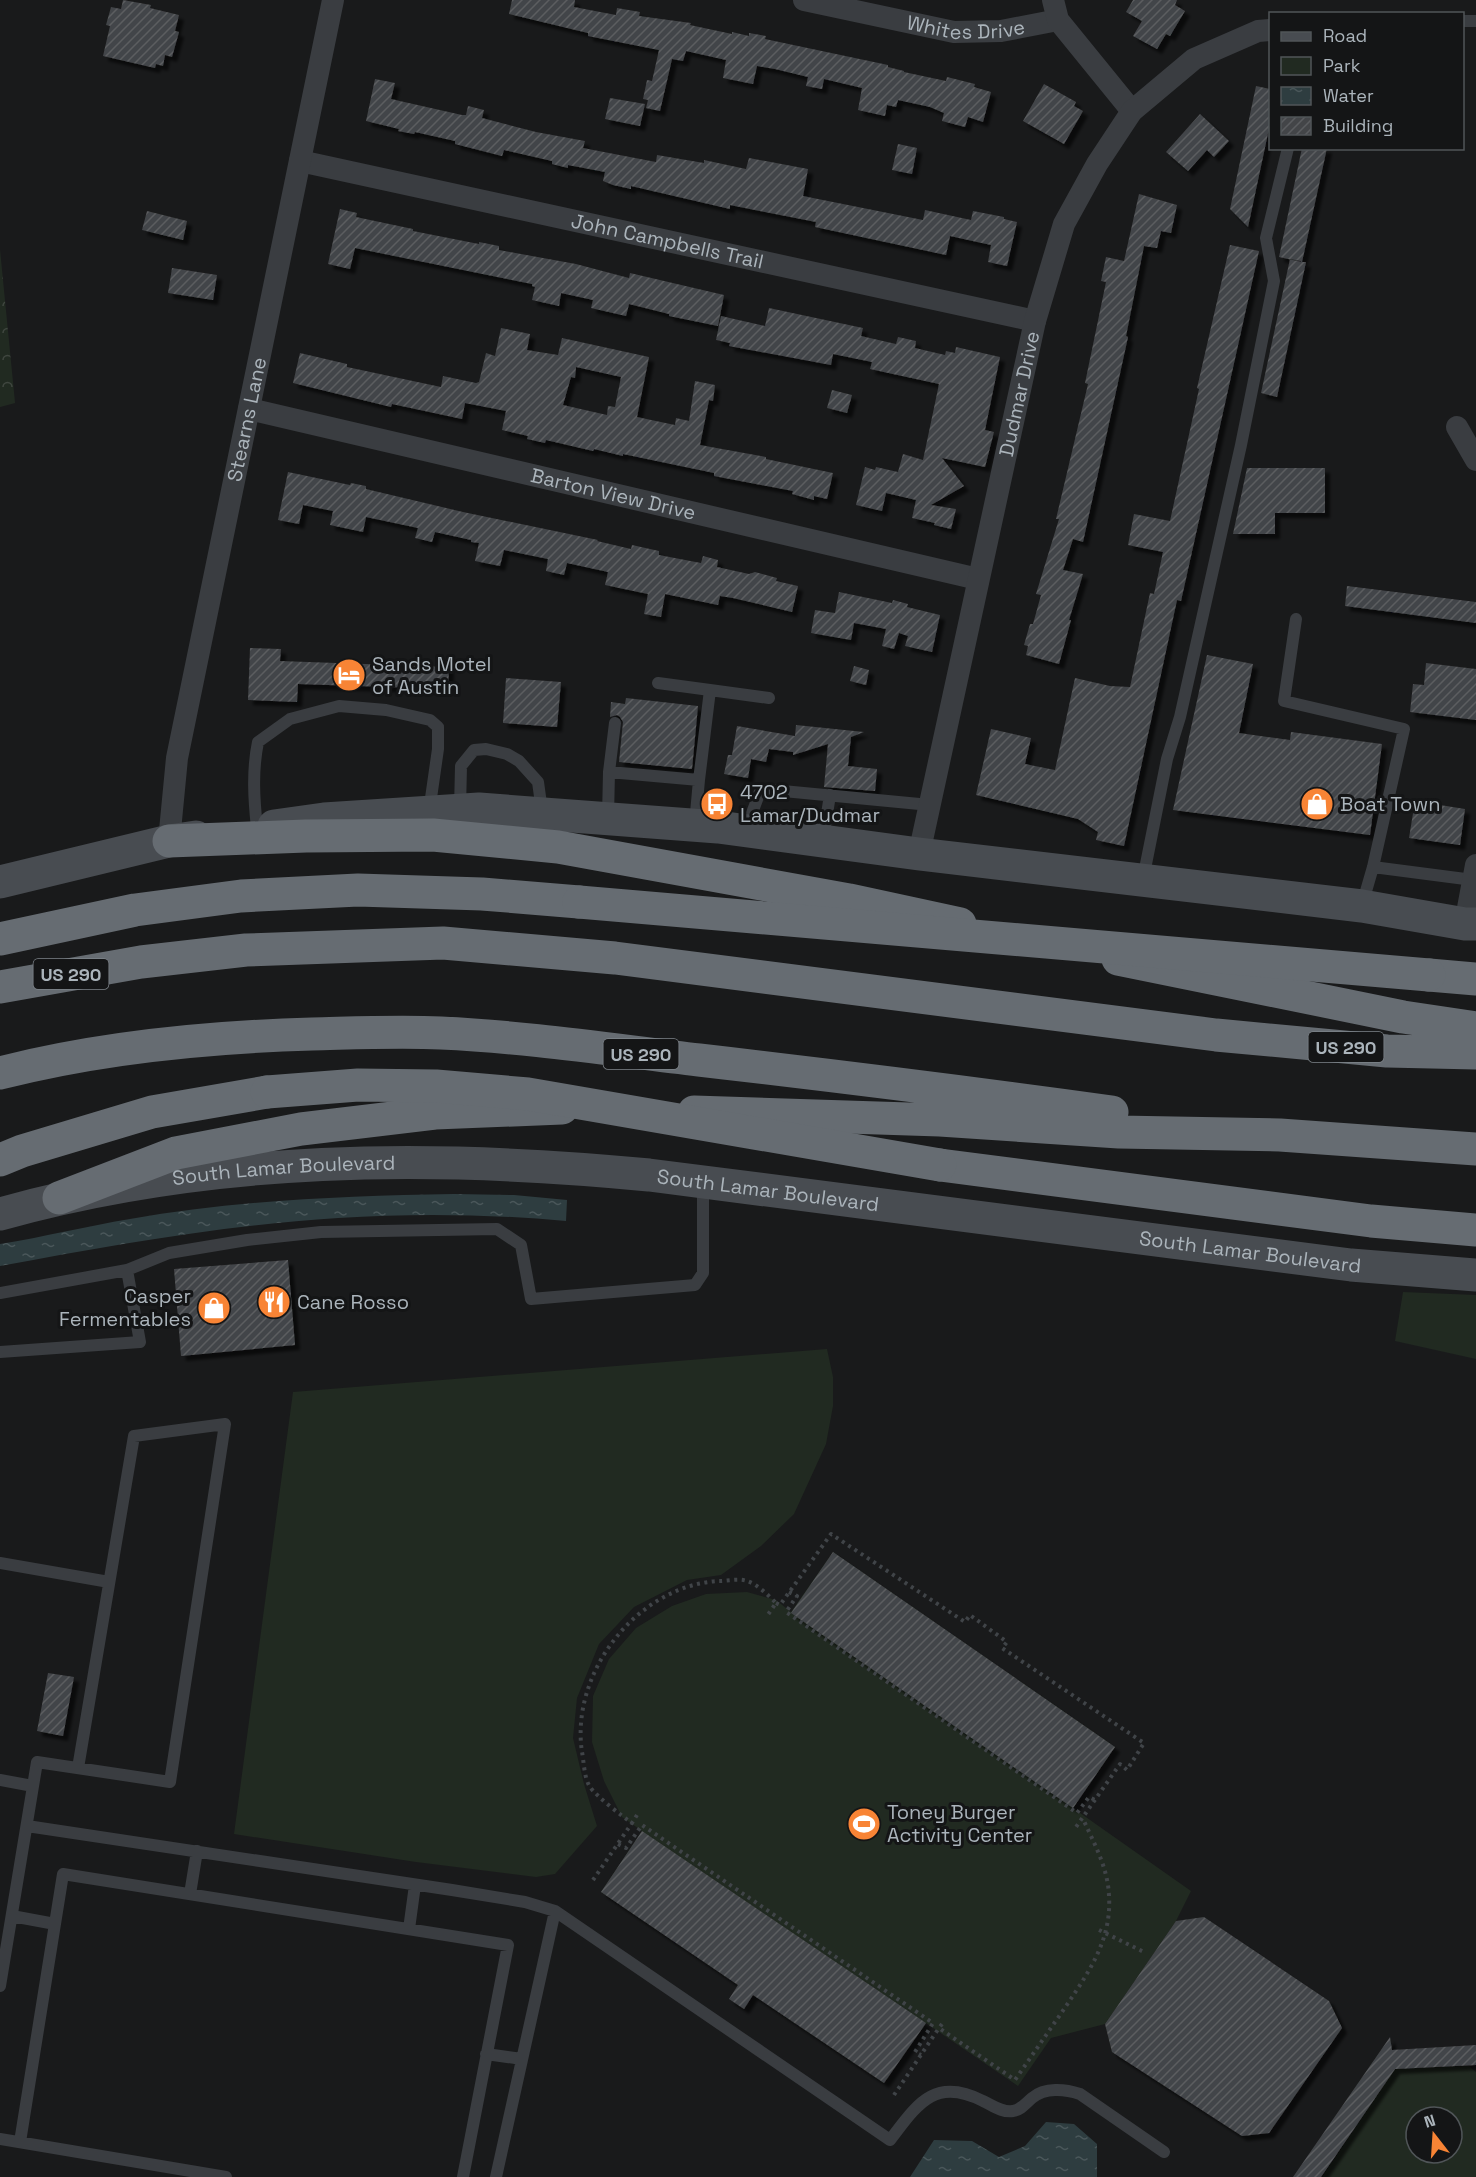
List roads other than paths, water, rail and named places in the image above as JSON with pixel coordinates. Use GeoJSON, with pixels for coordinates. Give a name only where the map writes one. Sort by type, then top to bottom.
{"type":"FeatureCollection","features":[{"type":"Feature","properties":{"kind":"highway"},"geometry":{"type":"LineString","coordinates":[[169,841],[306,836],[433,835],[558,847],[849,900],[1170,970],[1403,1017],[1476,1028]]}},
{"type":"Feature","properties":{"kind":"highway"},"geometry":{"type":"LineString","coordinates":[[0,939],[135,910],[242,896],[358,890],[482,894],[1476,979]]}},
{"type":"Feature","properties":{"kind":"highway","name":"US 290"},"geometry":{"type":"LineString","coordinates":[[0,987],[141,962],[246,950],[443,943],[615,958],[1216,1035],[1387,1051],[1476,1053]]}},
{"type":"Feature","properties":{"kind":"highway","name":"US 290"},"geometry":{"type":"LineString","coordinates":[[0,1072],[156,1043],[256,1036],[441,1033],[524,1040],[932,1087],[1280,1135],[1476,1149]]}},
{"type":"Feature","properties":{"kind":"highway"},"geometry":{"type":"LineString","coordinates":[[0,1160],[22,1151],[152,1112],[267,1092],[358,1085],[436,1086],[528,1094],[940,1164],[1359,1220],[1476,1230]]}},
{"type":"Feature","properties":{"kind":"highway"},"geometry":{"type":"LineString","coordinates":[[59,1198],[176,1153],[301,1129],[435,1113],[578,1108],[940,1120],[1119,1132],[1280,1135]]}},
{"type":"Feature","properties":{"kind":"main road"},"geometry":{"type":"LineString","coordinates":[[0,882],[169,841],[324,819],[479,809],[746,830],[919,854],[1362,906],[1470,924]]}},
{"type":"Feature","properties":{"kind":"main road","name":"South Lamar Boulevard"},"geometry":{"type":"LineString","coordinates":[[0,1214],[59,1198],[222,1172],[371,1162],[554,1166],[703,1182],[1351,1265],[1476,1275]]}},
{"type":"Feature","properties":{"kind":"street","name":"Stearns Lane"},"geometry":{"type":"LineString","coordinates":[[169,841],[177,758],[333,0]]}},
{"type":"Feature","properties":{"kind":"street","name":"Whites Drive"},"geometry":{"type":"LineString","coordinates":[[804,0],[954,32],[1001,32],[1055,10]]}},
{"type":"Feature","properties":{"kind":"street"},"geometry":{"type":"LineString","coordinates":[[1055,10],[1132,111]]}},
{"type":"Feature","properties":{"kind":"street","name":"Dudmar Drive"},"geometry":{"type":"LineString","coordinates":[[919,854],[1035,321],[1064,224],[1097,164],[1132,111],[1194,59],[1258,31],[1269,30]]}},
{"type":"Feature","properties":{"kind":"street","name":"John Campbells Trail"},"geometry":{"type":"LineString","coordinates":[[300,161],[1035,321]]}},
{"type":"Feature","properties":{"kind":"street","name":"Barton View Drive"},"geometry":{"type":"LineString","coordinates":[[249,409],[978,579]]}},
{"type":"Feature","properties":{"kind":"street"},"geometry":{"type":"LineString","coordinates":[[1457,427],[1476,460]]}},
{"type":"Feature","properties":{"kind":"street"},"geometry":{"type":"LineString","coordinates":[[1470,924],[1474,873]]}},
{"type":"Feature","properties":{"kind":"lane"},"geometry":{"type":"LineString","coordinates":[[1142,880],[1167,759],[1180,717],[1240,445],[1274,281],[1266,238],[1288,150]]}},
{"type":"Feature","properties":{"kind":"lane"},"geometry":{"type":"LineString","coordinates":[[1296,619],[1284,701],[1404,729],[1362,906]]}},
{"type":"Feature","properties":{"kind":"lane"},"geometry":{"type":"LineString","coordinates":[[658,683],[769,698]]}},
{"type":"Feature","properties":{"kind":"lane"},"geometry":{"type":"LineString","coordinates":[[695,825],[710,690]]}},
{"type":"Feature","properties":{"kind":"lane"},"geometry":{"type":"LineString","coordinates":[[257,828],[254,793],[255,755],[258,742],[290,719],[339,706],[386,710],[430,720],[438,727],[444,811]]}},
{"type":"Feature","properties":{"kind":"lane"},"geometry":{"type":"LineString","coordinates":[[608,819],[609,772],[615,723]]}},
{"type":"Feature","properties":{"kind":"lane"},"geometry":{"type":"LineString","coordinates":[[444,811],[461,766],[474,750],[486,749],[507,754],[519,761],[538,782],[543,814]]}},
{"type":"Feature","properties":{"kind":"lane"},"geometry":{"type":"LineString","coordinates":[[609,772],[699,780]]}},
{"type":"Feature","properties":{"kind":"lane"},"geometry":{"type":"LineString","coordinates":[[746,830],[761,789],[930,805]]}},
{"type":"Feature","properties":{"kind":"lane"},"geometry":{"type":"LineString","coordinates":[[823,841],[830,795]]}},
{"type":"Feature","properties":{"kind":"lane"},"geometry":{"type":"LineString","coordinates":[[1373,867],[1474,873]]}},
{"type":"Feature","properties":{"kind":"lane"},"geometry":{"type":"LineString","coordinates":[[0,1293],[127,1270],[169,1253],[247,1240],[300,1234],[389,1230],[497,1229],[521,1245],[531,1299],[695,1285],[703,1273],[703,1182]]}},
{"type":"Feature","properties":{"kind":"lane"},"geometry":{"type":"LineString","coordinates":[[0,1352],[140,1342],[127,1270]]}},
{"type":"Feature","properties":{"kind":"lane"},"geometry":{"type":"LineString","coordinates":[[0,1986],[37,1762],[170,1782],[225,1424],[134,1436],[78,1768]]}},
{"type":"Feature","properties":{"kind":"lane"},"geometry":{"type":"LineString","coordinates":[[0,1563],[109,1582]]}},
{"type":"Feature","properties":{"kind":"lane"},"geometry":{"type":"LineString","coordinates":[[0,1780],[33,1786]]}},
{"type":"Feature","properties":{"kind":"lane"},"geometry":{"type":"LineString","coordinates":[[27,1826],[525,1902],[555,1911],[890,2140],[918,2104],[935,2094],[961,2093],[1005,2111],[1013,2111],[1020,2109],[1034,2096],[1056,2090],[1067,2090],[1080,2094],[1164,2152]]}},
{"type":"Feature","properties":{"kind":"lane"},"geometry":{"type":"LineString","coordinates":[[190,1894],[197,1851]]}},
{"type":"Feature","properties":{"kind":"lane"},"geometry":{"type":"LineString","coordinates":[[20,2142],[63,1874],[508,1945],[463,2177]]}},
{"type":"Feature","properties":{"kind":"lane"},"geometry":{"type":"LineString","coordinates":[[409,1929],[416,1884]]}},
{"type":"Feature","properties":{"kind":"lane"},"geometry":{"type":"LineString","coordinates":[[496,2177],[555,1911]]}},
{"type":"Feature","properties":{"kind":"lane"},"geometry":{"type":"LineString","coordinates":[[12,1916],[55,1924]]}},
{"type":"Feature","properties":{"kind":"lane"},"geometry":{"type":"LineString","coordinates":[[486,2054],[522,2059]]}},
{"type":"Feature","properties":{"kind":"lane"},"geometry":{"type":"LineString","coordinates":[[0,2139],[226,2177]]}},
{"type":"Feature","properties":{"kind":"water"},"geometry":{"type":"Polygon","coordinates":[[[454,1194],[514,1195],[567,1200],[566,1221],[424,1215],[296,1221],[169,1237],[0,1266],[0,1244],[170,1213],[292,1200],[454,1194]]]}},
{"type":"Feature","properties":{"kind":"water"},"geometry":{"type":"Polygon","coordinates":[[[1046,2122],[1074,2124],[1097,2144],[1097,2177],[910,2177],[934,2140],[972,2141],[999,2157],[1025,2146],[1046,2122]]]}},
{"type":"Feature","properties":{"kind":"place","name":"Sands Motel of Austin"},"geometry":{"type":"Point","coordinates":[349,675]}},
{"type":"Feature","properties":{"kind":"place","name":"4702 Lamar/Dudmar"},"geometry":{"type":"Point","coordinates":[717,804]}},
{"type":"Feature","properties":{"kind":"place","name":"Boat Town"},"geometry":{"type":"Point","coordinates":[1317,804]}},
{"type":"Feature","properties":{"kind":"place","name":"Cane Rosso"},"geometry":{"type":"Point","coordinates":[274,1302]}},
{"type":"Feature","properties":{"kind":"place","name":"Casper Fermentables"},"geometry":{"type":"Point","coordinates":[214,1308]}},
{"type":"Feature","properties":{"kind":"place","name":"Toney Burger Activity Center"},"geometry":{"type":"Point","coordinates":[864,1824]}}]}
